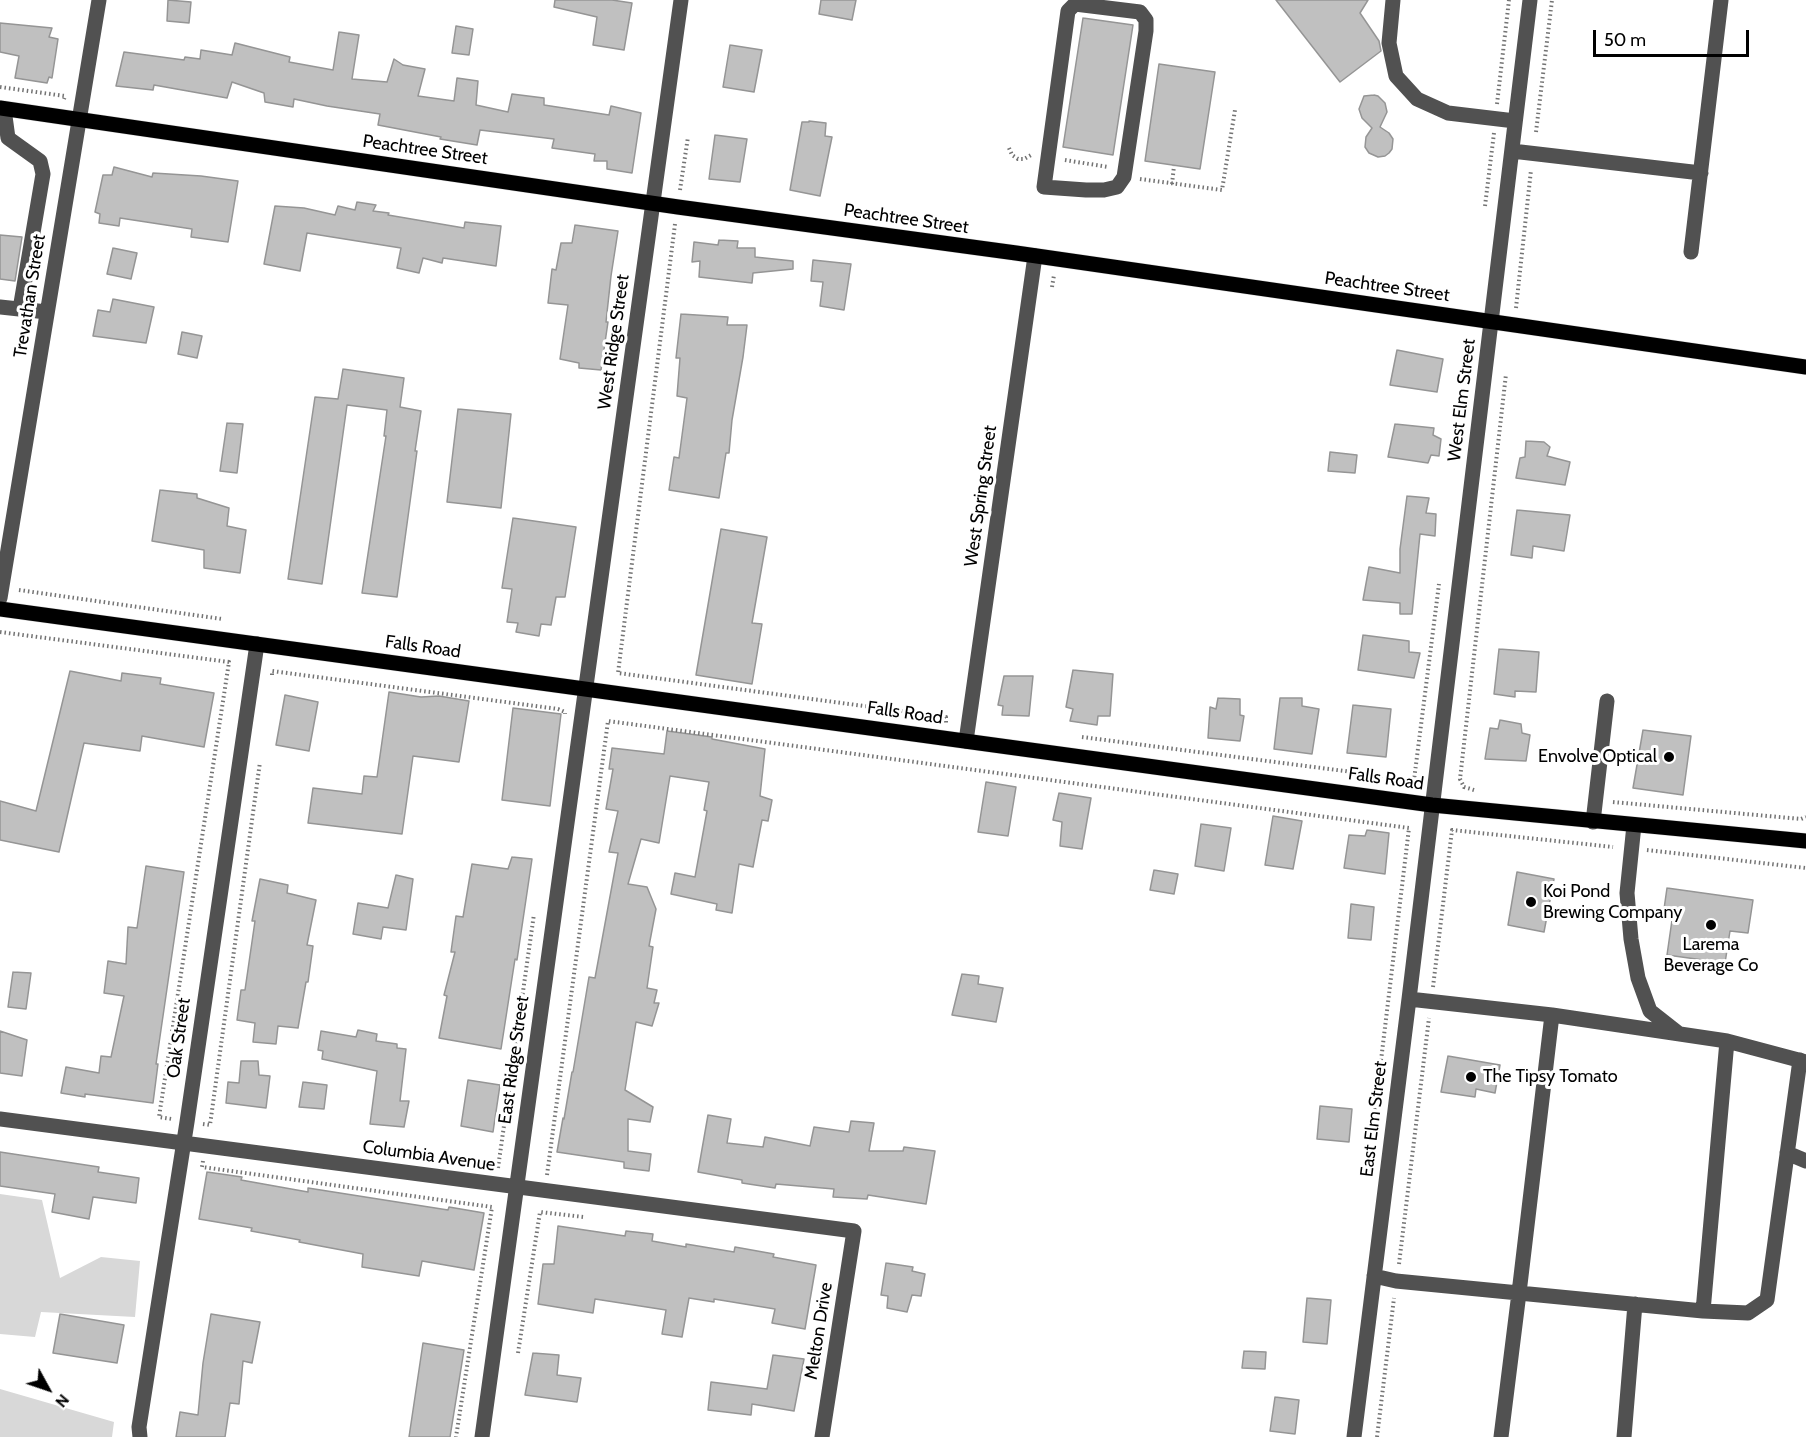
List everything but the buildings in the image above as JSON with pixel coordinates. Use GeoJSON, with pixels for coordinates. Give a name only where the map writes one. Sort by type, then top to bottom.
{"type":"FeatureCollection","features":[{"type":"Feature","properties":{"kind":"main road","name":"Peachtree Street"},"geometry":{"type":"LineString","coordinates":[[2,108],[678,207],[1806,367]]}},
{"type":"Feature","properties":{"kind":"main road","name":"Falls Road"},"geometry":{"type":"LineString","coordinates":[[0,609],[1432,805],[1806,841]]}},
{"type":"Feature","properties":{"kind":"street","name":"Trevathan Street"},"geometry":{"type":"LineString","coordinates":[[0,598],[99,0]]}},
{"type":"Feature","properties":{"kind":"street","name":"West Ridge Street"},"geometry":{"type":"LineString","coordinates":[[585,689],[681,0]]}},
{"type":"Feature","properties":{"kind":"street"},"geometry":{"type":"LineString","coordinates":[[1393,0],[1389,42],[1396,76],[1417,99],[1448,113],[1515,121]]}},
{"type":"Feature","properties":{"kind":"street","name":"West Elm Street"},"geometry":{"type":"LineString","coordinates":[[1432,805],[1530,0]]}},
{"type":"Feature","properties":{"kind":"street"},"geometry":{"type":"LineString","coordinates":[[1691,252],[1721,0]]}},
{"type":"Feature","properties":{"kind":"street"},"geometry":{"type":"LineString","coordinates":[[1075,4],[1140,12],[1146,20],[1146,31],[1124,177],[1117,187],[1104,190],[1044,187],[1048,157],[1068,10],[1075,4]]}},
{"type":"Feature","properties":{"kind":"street"},"geometry":{"type":"LineString","coordinates":[[2,108],[8,138],[39,161],[43,174],[21,309]]}},
{"type":"Feature","properties":{"kind":"street"},"geometry":{"type":"LineString","coordinates":[[1512,151],[1701,173]]}},
{"type":"Feature","properties":{"kind":"street"},"geometry":{"type":"LineString","coordinates":[[32,238],[58,242]]}},
{"type":"Feature","properties":{"kind":"street","name":"West Spring Street"},"geometry":{"type":"LineString","coordinates":[[966,741],[1035,256]]}},
{"type":"Feature","properties":{"kind":"street"},"geometry":{"type":"LineString","coordinates":[[0,307],[47,312]]}},
{"type":"Feature","properties":{"kind":"street","name":"Oak Street"},"geometry":{"type":"LineString","coordinates":[[140,1437],[139,1427],[188,1122],[257,644]]}},
{"type":"Feature","properties":{"kind":"street","name":"East Ridge Street"},"geometry":{"type":"LineString","coordinates":[[482,1437],[585,689]]}},
{"type":"Feature","properties":{"kind":"street"},"geometry":{"type":"LineString","coordinates":[[1593,822],[1607,701]]}},
{"type":"Feature","properties":{"kind":"street","name":"East Elm Street"},"geometry":{"type":"LineString","coordinates":[[1354,1437],[1432,805]]}},
{"type":"Feature","properties":{"kind":"street"},"geometry":{"type":"LineString","coordinates":[[1634,825],[1627,893],[1631,939],[1638,978],[1650,1011],[1679,1034]]}},
{"type":"Feature","properties":{"kind":"street"},"geometry":{"type":"LineString","coordinates":[[1374,1276],[1396,1281],[1703,1311],[1748,1313],[1767,1300],[1787,1153],[1803,1061],[1727,1041],[1551,1015],[1409,999]]}},
{"type":"Feature","properties":{"kind":"street"},"geometry":{"type":"LineString","coordinates":[[1501,1437],[1551,1015]]}},
{"type":"Feature","properties":{"kind":"street"},"geometry":{"type":"LineString","coordinates":[[1703,1311],[1727,1041]]}},
{"type":"Feature","properties":{"kind":"street","name":"Columbia Avenue"},"geometry":{"type":"LineString","coordinates":[[0,1119],[854,1231]]}},
{"type":"Feature","properties":{"kind":"street"},"geometry":{"type":"LineString","coordinates":[[1787,1153],[1806,1161]]}},
{"type":"Feature","properties":{"kind":"street","name":"Melton Drive"},"geometry":{"type":"LineString","coordinates":[[822,1437],[854,1231]]}},
{"type":"Feature","properties":{"kind":"street"},"geometry":{"type":"LineString","coordinates":[[1624,1437],[1635,1304]]}},
{"type":"Feature","properties":{"kind":"path"},"geometry":{"type":"LineString","coordinates":[[1497,105],[1509,0]]}},
{"type":"Feature","properties":{"kind":"path"},"geometry":{"type":"LineString","coordinates":[[1536,132],[1552,0]]}},
{"type":"Feature","properties":{"kind":"path"},"geometry":{"type":"LineString","coordinates":[[1137,179],[1222,190],[1235,110]]}},
{"type":"Feature","properties":{"kind":"path"},"geometry":{"type":"LineString","coordinates":[[688,137],[618,673],[946,717],[939,765]]}},
{"type":"Feature","properties":{"kind":"path"},"geometry":{"type":"LineString","coordinates":[[1009,148],[1012,155],[1018,159],[1024,159],[1030,154],[1118,169]]}},
{"type":"Feature","properties":{"kind":"path"},"geometry":{"type":"LineString","coordinates":[[1172,184],[1174,166]]}},
{"type":"Feature","properties":{"kind":"path"},"geometry":{"type":"LineString","coordinates":[[1516,308],[1531,167]]}},
{"type":"Feature","properties":{"kind":"path"},"geometry":{"type":"LineString","coordinates":[[1484,790],[1464,786],[1460,779],[1506,374]]}},
{"type":"Feature","properties":{"kind":"path"},"geometry":{"type":"LineString","coordinates":[[1071,736],[1414,780],[1440,580]]}},
{"type":"Feature","properties":{"kind":"path"},"geometry":{"type":"LineString","coordinates":[[0,632],[230,662],[159,1117],[210,1125]]}},
{"type":"Feature","properties":{"kind":"path"},"geometry":{"type":"LineString","coordinates":[[271,683],[272,671],[558,709],[565,712],[564,724]]}},
{"type":"Feature","properties":{"kind":"path"},"geometry":{"type":"LineString","coordinates":[[547,1175],[608,721],[1410,828],[1372,1132]]}},
{"type":"Feature","properties":{"kind":"path"},"geometry":{"type":"LineString","coordinates":[[261,754],[210,1125],[202,1167],[492,1207]]}},
{"type":"Feature","properties":{"kind":"path"},"geometry":{"type":"LineString","coordinates":[[1596,801],[1801,819],[1806,817]]}},
{"type":"Feature","properties":{"kind":"path"},"geometry":{"type":"LineString","coordinates":[[1377,1437],[1452,830],[1613,847]]}},
{"type":"Feature","properties":{"kind":"path"},"geometry":{"type":"LineString","coordinates":[[1646,850],[1806,868]]}},
{"type":"Feature","properties":{"kind":"path"},"geometry":{"type":"LineString","coordinates":[[456,1437],[535,909]]}},
{"type":"Feature","properties":{"kind":"path"},"geometry":{"type":"LineString","coordinates":[[518,1353],[540,1212],[584,1218]]}},
{"type":"Feature","properties":{"kind":"shaded area"},"geometry":{"type":"Polygon","coordinates":[[[0,1194],[42,1200],[60,1278],[101,1257],[140,1261],[135,1317],[41,1312],[35,1337],[0,1334],[0,1194]]]}},
{"type":"Feature","properties":{"kind":"shaded area"},"geometry":{"type":"Polygon","coordinates":[[[0,1389],[114,1422],[112,1437],[0,1437],[0,1389]]]}},
{"type":"Feature","properties":{"kind":"place","name":"Envolve Optical"},"geometry":{"type":"Point","coordinates":[1669,757]}},
{"type":"Feature","properties":{"kind":"place","name":"Koi Pond Brewing Company"},"geometry":{"type":"Point","coordinates":[1531,902]}},
{"type":"Feature","properties":{"kind":"place","name":"Larema Beverage Co"},"geometry":{"type":"Point","coordinates":[1711,925]}},
{"type":"Feature","properties":{"kind":"place","name":"The Tipsy Tomato"},"geometry":{"type":"Point","coordinates":[1471,1077]}}]}
